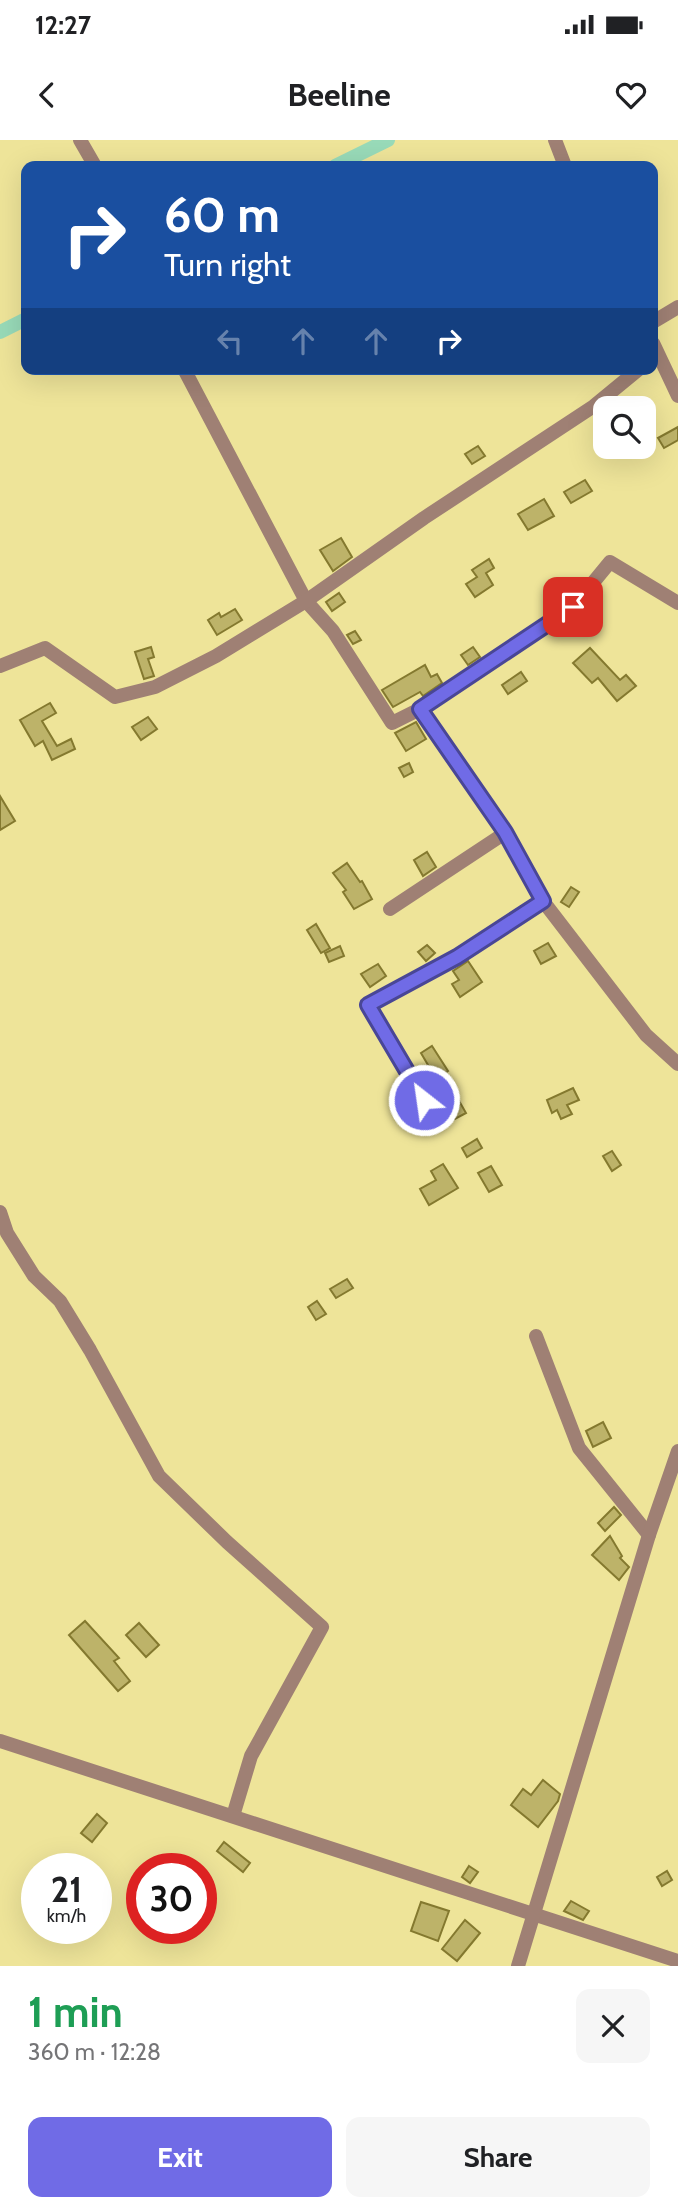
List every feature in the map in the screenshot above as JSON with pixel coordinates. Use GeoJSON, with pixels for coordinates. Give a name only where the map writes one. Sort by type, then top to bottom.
{"type":"FeatureCollection","features":[{"type":"Feature","properties":{"kind":"street"},"geometry":{"type":"LineString","coordinates":[[80,140],[92,161]]}},
{"type":"Feature","properties":{"kind":"street"},"geometry":{"type":"LineString","coordinates":[[555,140],[563,161]]}},
{"type":"Feature","properties":{"kind":"street"},"geometry":{"type":"LineString","coordinates":[[658,319],[678,307]]}},
{"type":"Feature","properties":{"kind":"street"},"geometry":{"type":"LineString","coordinates":[[658,359],[678,396]]}},
{"type":"Feature","properties":{"kind":"street"},"geometry":{"type":"LineString","coordinates":[[187,375],[306,601],[333,631],[391,723],[420,709],[573,607],[610,562],[678,603]]}},
{"type":"Feature","properties":{"kind":"street"},"geometry":{"type":"LineString","coordinates":[[0,666],[45,648],[115,697],[155,687],[216,656],[306,601],[424,518],[594,406],[632,375]]}},
{"type":"Feature","properties":{"kind":"street"},"geometry":{"type":"LineString","coordinates":[[420,709],[505,832],[543,901],[646,1035],[678,1064]]}},
{"type":"Feature","properties":{"kind":"street"},"geometry":{"type":"LineString","coordinates":[[390,909],[505,832]]}},
{"type":"Feature","properties":{"kind":"street"},"geometry":{"type":"LineString","coordinates":[[424,1100],[368,1005],[457,957],[543,901]]}},
{"type":"Feature","properties":{"kind":"street"},"geometry":{"type":"LineString","coordinates":[[0,1212],[7,1233],[34,1276],[60,1301],[90,1350],[159,1476],[227,1542],[322,1627],[251,1756],[233,1816]]}},
{"type":"Feature","properties":{"kind":"street"},"geometry":{"type":"LineString","coordinates":[[536,1336],[579,1448],[649,1535]]}},
{"type":"Feature","properties":{"kind":"street"},"geometry":{"type":"LineString","coordinates":[[518,1966],[649,1535],[678,1451]]}},
{"type":"Feature","properties":{"kind":"street"},"geometry":{"type":"LineString","coordinates":[[0,1741],[678,1961]]}},
{"type":"Feature","properties":{"kind":"building"},"geometry":{"type":"Polygon","coordinates":[[[678,427],[678,440],[664,448],[658,438],[678,427]]]}},
{"type":"Feature","properties":{"kind":"building"},"geometry":{"type":"Polygon","coordinates":[[[478,446],[485,456],[472,464],[465,454],[478,446]]]}},
{"type":"Feature","properties":{"kind":"building"},"geometry":{"type":"Polygon","coordinates":[[[585,480],[592,491],[571,503],[564,492],[585,480]]]}},
{"type":"Feature","properties":{"kind":"building"},"geometry":{"type":"Polygon","coordinates":[[[544,499],[554,516],[528,530],[518,514],[544,499]]]}},
{"type":"Feature","properties":{"kind":"building"},"geometry":{"type":"Polygon","coordinates":[[[341,538],[352,557],[333,571],[320,550],[341,538]]]}},
{"type":"Feature","properties":{"kind":"building"},"geometry":{"type":"Polygon","coordinates":[[[489,559],[494,568],[486,573],[493,585],[475,597],[466,584],[477,577],[472,570],[489,559]]]}},
{"type":"Feature","properties":{"kind":"building"},"geometry":{"type":"Polygon","coordinates":[[[339,593],[345,602],[332,611],[326,602],[339,593]]]}},
{"type":"Feature","properties":{"kind":"building"},"geometry":{"type":"Polygon","coordinates":[[[235,609],[242,620],[217,635],[208,620],[219,613],[221,617],[235,609]]]}},
{"type":"Feature","properties":{"kind":"building"},"geometry":{"type":"Polygon","coordinates":[[[355,631],[361,640],[353,644],[347,635],[355,631]]]}},
{"type":"Feature","properties":{"kind":"building"},"geometry":{"type":"Polygon","coordinates":[[[151,647],[154,657],[148,659],[154,676],[144,679],[135,652],[151,647]]]}},
{"type":"Feature","properties":{"kind":"building"},"geometry":{"type":"Polygon","coordinates":[[[473,647],[480,657],[468,665],[461,655],[473,647]]]}},
{"type":"Feature","properties":{"kind":"building"},"geometry":{"type":"Polygon","coordinates":[[[590,648],[620,680],[626,675],[636,686],[617,701],[598,678],[592,683],[573,663],[590,648]]]}},
{"type":"Feature","properties":{"kind":"building"},"geometry":{"type":"Polygon","coordinates":[[[425,665],[431,677],[437,674],[442,683],[423,696],[420,692],[393,707],[382,690],[425,665]]]}},
{"type":"Feature","properties":{"kind":"building"},"geometry":{"type":"Polygon","coordinates":[[[521,672],[527,681],[508,694],[502,685],[521,672]]]}},
{"type":"Feature","properties":{"kind":"building"},"geometry":{"type":"Polygon","coordinates":[[[50,703],[56,713],[42,721],[57,746],[71,739],[75,749],[52,760],[43,741],[35,746],[20,720],[50,703]]]}},
{"type":"Feature","properties":{"kind":"building"},"geometry":{"type":"Polygon","coordinates":[[[148,717],[157,729],[141,740],[132,727],[148,717]]]}},
{"type":"Feature","properties":{"kind":"building"},"geometry":{"type":"Polygon","coordinates":[[[416,722],[426,739],[406,751],[395,733],[416,722]]]}},
{"type":"Feature","properties":{"kind":"building"},"geometry":{"type":"Polygon","coordinates":[[[409,763],[413,772],[404,777],[399,768],[409,763]]]}},
{"type":"Feature","properties":{"kind":"building"},"geometry":{"type":"Polygon","coordinates":[[[0,796],[15,821],[0,830],[0,796]]]}},
{"type":"Feature","properties":{"kind":"building"},"geometry":{"type":"Polygon","coordinates":[[[427,852],[436,867],[423,876],[414,860],[427,852]]]}},
{"type":"Feature","properties":{"kind":"building"},"geometry":{"type":"Polygon","coordinates":[[[347,863],[372,899],[354,909],[343,892],[346,890],[333,873],[347,863]]]}},
{"type":"Feature","properties":{"kind":"building"},"geometry":{"type":"Polygon","coordinates":[[[571,887],[579,892],[569,907],[561,902],[571,887]]]}},
{"type":"Feature","properties":{"kind":"building"},"geometry":{"type":"Polygon","coordinates":[[[316,924],[330,948],[321,953],[307,930],[316,924]]]}},
{"type":"Feature","properties":{"kind":"building"},"geometry":{"type":"Polygon","coordinates":[[[548,943],[556,956],[541,964],[534,951],[548,943]]]}},
{"type":"Feature","properties":{"kind":"building"},"geometry":{"type":"Polygon","coordinates":[[[427,945],[435,953],[426,961],[418,952],[427,945]]]}},
{"type":"Feature","properties":{"kind":"building"},"geometry":{"type":"Polygon","coordinates":[[[340,946],[344,956],[329,962],[325,953],[340,946]]]}},
{"type":"Feature","properties":{"kind":"building"},"geometry":{"type":"Polygon","coordinates":[[[468,961],[482,982],[460,997],[452,984],[459,980],[453,971],[468,961]]]}},
{"type":"Feature","properties":{"kind":"building"},"geometry":{"type":"Polygon","coordinates":[[[378,964],[386,976],[370,987],[361,974],[378,964]]]}},
{"type":"Feature","properties":{"kind":"building"},"geometry":{"type":"Polygon","coordinates":[[[432,1046],[448,1071],[432,1081],[429,1076],[423,1081],[418,1072],[428,1065],[421,1053],[432,1046]]]}},
{"type":"Feature","properties":{"kind":"building"},"geometry":{"type":"Polygon","coordinates":[[[573,1088],[579,1100],[567,1105],[572,1114],[561,1119],[557,1110],[552,1113],[547,1100],[573,1088]]]}},
{"type":"Feature","properties":{"kind":"building"},"geometry":{"type":"Polygon","coordinates":[[[454,1092],[466,1113],[455,1119],[453,1115],[441,1123],[436,1114],[447,1106],[443,1099],[454,1092]]]}},
{"type":"Feature","properties":{"kind":"building"},"geometry":{"type":"Polygon","coordinates":[[[477,1139],[482,1148],[467,1157],[462,1148],[477,1139]]]}},
{"type":"Feature","properties":{"kind":"building"},"geometry":{"type":"Polygon","coordinates":[[[612,1151],[621,1165],[612,1171],[603,1156],[612,1151]]]}},
{"type":"Feature","properties":{"kind":"building"},"geometry":{"type":"Polygon","coordinates":[[[443,1164],[458,1188],[429,1205],[420,1189],[436,1180],[431,1171],[443,1164]]]}},
{"type":"Feature","properties":{"kind":"building"},"geometry":{"type":"Polygon","coordinates":[[[491,1166],[502,1185],[489,1192],[478,1173],[491,1166]]]}},
{"type":"Feature","properties":{"kind":"building"},"geometry":{"type":"Polygon","coordinates":[[[347,1279],[353,1288],[336,1298],[330,1289],[347,1279]]]}},
{"type":"Feature","properties":{"kind":"building"},"geometry":{"type":"Polygon","coordinates":[[[317,1301],[326,1314],[316,1320],[308,1307],[317,1301]]]}},
{"type":"Feature","properties":{"kind":"building"},"geometry":{"type":"Polygon","coordinates":[[[603,1422],[611,1438],[593,1447],[586,1431],[603,1422]]]}},
{"type":"Feature","properties":{"kind":"building"},"geometry":{"type":"Polygon","coordinates":[[[614,1507],[621,1515],[605,1531],[598,1523],[614,1507]]]}},
{"type":"Feature","properties":{"kind":"building"},"geometry":{"type":"Polygon","coordinates":[[[610,1536],[622,1556],[620,1558],[629,1567],[619,1580],[592,1555],[610,1536]]]}},
{"type":"Feature","properties":{"kind":"building"},"geometry":{"type":"Polygon","coordinates":[[[85,1621],[119,1658],[114,1661],[130,1681],[118,1691],[69,1635],[85,1621]]]}},
{"type":"Feature","properties":{"kind":"building"},"geometry":{"type":"Polygon","coordinates":[[[139,1623],[159,1645],[146,1657],[126,1635],[139,1623]]]}},
{"type":"Feature","properties":{"kind":"building"},"geometry":{"type":"Polygon","coordinates":[[[543,1780],[560,1794],[558,1801],[538,1827],[511,1805],[523,1789],[531,1795],[543,1780]]]}},
{"type":"Feature","properties":{"kind":"building"},"geometry":{"type":"Polygon","coordinates":[[[97,1814],[107,1823],[92,1842],[81,1833],[97,1814]]]}},
{"type":"Feature","properties":{"kind":"building"},"geometry":{"type":"Polygon","coordinates":[[[224,1842],[250,1863],[243,1872],[217,1851],[224,1842]]]}},
{"type":"Feature","properties":{"kind":"building"},"geometry":{"type":"Polygon","coordinates":[[[469,1866],[478,1872],[470,1883],[462,1877],[469,1866]]]}},
{"type":"Feature","properties":{"kind":"building"},"geometry":{"type":"Polygon","coordinates":[[[667,1871],[672,1880],[662,1886],[657,1877],[667,1871]]]}},
{"type":"Feature","properties":{"kind":"building"},"geometry":{"type":"Polygon","coordinates":[[[571,1901],[589,1911],[583,1920],[564,1911],[571,1901]]]}},
{"type":"Feature","properties":{"kind":"building"},"geometry":{"type":"Polygon","coordinates":[[[421,1902],[449,1911],[438,1941],[411,1931],[421,1902]]]}},
{"type":"Feature","properties":{"kind":"building"},"geometry":{"type":"Polygon","coordinates":[[[465,1920],[480,1933],[457,1961],[442,1949],[465,1920]]]}},
{"type":"Feature","properties":{"kind":"waterway"},"geometry":{"type":"LineString","coordinates":[[345,161],[388,140]]}},
{"type":"Feature","properties":{"kind":"waterway"},"geometry":{"type":"LineString","coordinates":[[0,332],[21,322]]}},
{"type":"Feature","properties":{"kind":"route"},"geometry":{"type":"LineString","coordinates":[[424,1100],[368,1005],[457,957],[543,901],[505,832],[420,709],[573,607]]}}]}
